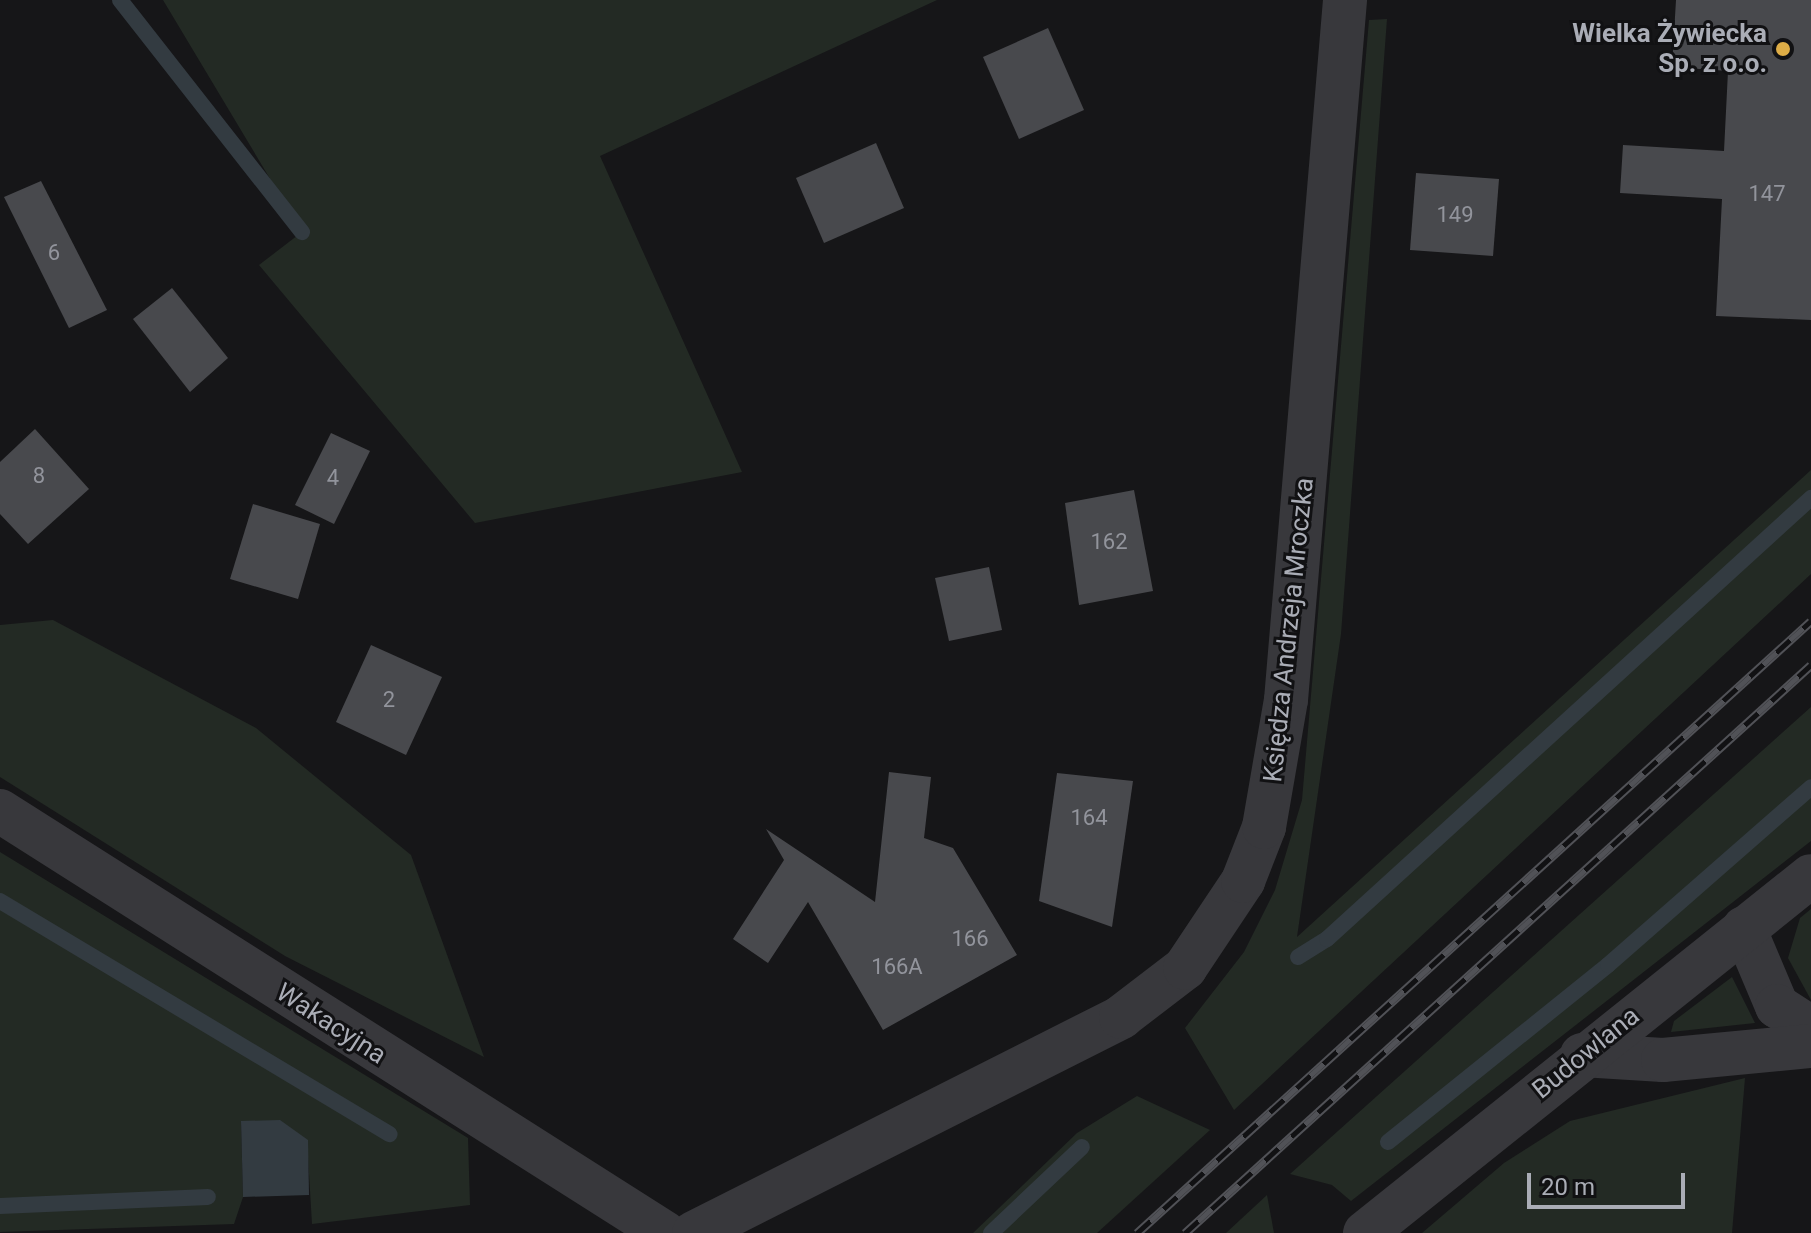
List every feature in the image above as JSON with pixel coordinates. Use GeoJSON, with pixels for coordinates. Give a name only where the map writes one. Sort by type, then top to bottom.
{"type":"FeatureCollection","features":[{"type":"Feature","properties":{"kind":"street","name":"Księdza Andrzeja Mroczka"},"geometry":{"type":"LineString","coordinates":[[694,1233],[1121,1017],[1185,968],[1243,881],[1264,827],[1286,700],[1345,0]]}},
{"type":"Feature","properties":{"kind":"street","name":"Wakacyjna"},"geometry":{"type":"LineString","coordinates":[[0,811],[665,1233]]}},
{"type":"Feature","properties":{"kind":"street","name":"Budowlana"},"geometry":{"type":"LineString","coordinates":[[1365,1233],[1582,1055],[1811,876]]}},
{"type":"Feature","properties":{"kind":"street"},"geometry":{"type":"LineString","coordinates":[[1744,928],[1777,1006],[1811,1028]]}},
{"type":"Feature","properties":{"kind":"street"},"geometry":{"type":"LineString","coordinates":[[1582,1055],[1663,1060],[1811,1046]]}},
{"type":"Feature","properties":{"kind":"shaded area"},"geometry":{"type":"Polygon","coordinates":[[[163,0],[937,0],[600,156],[742,472],[475,523],[259,265],[302,232],[163,0]]]}},
{"type":"Feature","properties":{"kind":"shaded area"},"geometry":{"type":"Polygon","coordinates":[[[1387,19],[1341,634],[1297,937],[1811,470],[1811,574],[1234,1110],[1185,1028],[1244,952],[1275,890],[1302,800],[1369,20],[1387,19]]]}},
{"type":"Feature","properties":{"kind":"shaded area"},"geometry":{"type":"Polygon","coordinates":[[[53,620],[256,728],[411,855],[484,1057],[285,956],[0,777],[0,625],[53,620]]]}},
{"type":"Feature","properties":{"kind":"shaded area"},"geometry":{"type":"Polygon","coordinates":[[[1811,707],[1811,841],[1351,1201],[1332,1185],[1290,1174],[1811,707]]]}},
{"type":"Feature","properties":{"kind":"shaded area"},"geometry":{"type":"Polygon","coordinates":[[[0,852],[468,1138],[470,1205],[312,1224],[307,1140],[241,1121],[243,1197],[234,1224],[0,1232],[0,852]]]}},
{"type":"Feature","properties":{"kind":"shaded area"},"geometry":{"type":"Polygon","coordinates":[[[1811,909],[1811,1000],[1788,958],[1800,918],[1811,909]]]}},
{"type":"Feature","properties":{"kind":"shaded area"},"geometry":{"type":"Polygon","coordinates":[[[1732,977],[1755,1023],[1671,1032],[1674,1021],[1732,977]]]}},
{"type":"Feature","properties":{"kind":"shaded area"},"geometry":{"type":"Polygon","coordinates":[[[1745,1078],[1732,1233],[1422,1233],[1504,1163],[1570,1121],[1745,1078]]]}},
{"type":"Feature","properties":{"kind":"shaded area"},"geometry":{"type":"Polygon","coordinates":[[[1137,1096],[1210,1130],[1097,1233],[973,1233],[1077,1133],[1137,1096]]]}},
{"type":"Feature","properties":{"kind":"shaded area"},"geometry":{"type":"Polygon","coordinates":[[[280,1120],[308,1140],[309,1195],[243,1197],[241,1121],[280,1120]]]}},
{"type":"Feature","properties":{"kind":"shaded area"},"geometry":{"type":"Polygon","coordinates":[[[1267,1195],[1274,1233],[1226,1233],[1267,1195]]]}},
{"type":"Feature","properties":{"kind":"building"},"geometry":{"type":"Polygon","coordinates":[[[1676,0],[1811,0],[1811,320],[1716,316],[1722,199],[1620,193],[1623,145],[1724,151],[1728,71],[1672,67],[1676,0]]]}},
{"type":"Feature","properties":{"kind":"building"},"geometry":{"type":"Polygon","coordinates":[[[1048,28],[1084,110],[1019,139],[983,57],[1048,28]]]}},
{"type":"Feature","properties":{"kind":"building"},"geometry":{"type":"Polygon","coordinates":[[[876,143],[904,208],[824,243],[796,178],[876,143]]]}},
{"type":"Feature","properties":{"kind":"building"},"geometry":{"type":"Polygon","coordinates":[[[1416,173],[1499,179],[1493,256],[1410,250],[1416,173]]]}},
{"type":"Feature","properties":{"kind":"building"},"geometry":{"type":"Polygon","coordinates":[[[41,181],[107,310],[69,328],[4,197],[41,181]]]}},
{"type":"Feature","properties":{"kind":"building"},"geometry":{"type":"Polygon","coordinates":[[[172,288],[228,358],[190,392],[133,319],[172,288]]]}},
{"type":"Feature","properties":{"kind":"building"},"geometry":{"type":"Polygon","coordinates":[[[35,429],[89,489],[28,544],[0,514],[0,462],[35,429]]]}},
{"type":"Feature","properties":{"kind":"building"},"geometry":{"type":"Polygon","coordinates":[[[331,433],[370,451],[334,524],[295,505],[331,433]]]}},
{"type":"Feature","properties":{"kind":"building"},"geometry":{"type":"Polygon","coordinates":[[[1134,490],[1153,591],[1079,605],[1065,503],[1134,490]]]}},
{"type":"Feature","properties":{"kind":"building"},"geometry":{"type":"Polygon","coordinates":[[[253,504],[320,524],[298,599],[230,579],[253,504]]]}},
{"type":"Feature","properties":{"kind":"building"},"geometry":{"type":"Polygon","coordinates":[[[989,567],[1002,630],[949,641],[935,578],[989,567]]]}},
{"type":"Feature","properties":{"kind":"building"},"geometry":{"type":"Polygon","coordinates":[[[371,645],[442,677],[406,755],[336,722],[371,645]]]}},
{"type":"Feature","properties":{"kind":"building"},"geometry":{"type":"Polygon","coordinates":[[[889,772],[931,777],[924,838],[953,848],[1017,955],[883,1030],[808,902],[768,963],[733,939],[784,860],[766,829],[875,902],[889,772]]]}},
{"type":"Feature","properties":{"kind":"building"},"geometry":{"type":"Polygon","coordinates":[[[1057,773],[1133,781],[1112,927],[1039,901],[1057,773]]]}},
{"type":"Feature","properties":{"kind":"waterway"},"geometry":{"type":"LineString","coordinates":[[120,0],[302,232]]}},
{"type":"Feature","properties":{"kind":"waterway"},"geometry":{"type":"LineString","coordinates":[[1298,957],[1327,939],[1811,498]]}},
{"type":"Feature","properties":{"kind":"waterway"},"geometry":{"type":"LineString","coordinates":[[1388,1142],[1608,965],[1811,787]]}},
{"type":"Feature","properties":{"kind":"waterway"},"geometry":{"type":"LineString","coordinates":[[0,901],[390,1134]]}},
{"type":"Feature","properties":{"kind":"waterway"},"geometry":{"type":"LineString","coordinates":[[991,1233],[1082,1147]]}},
{"type":"Feature","properties":{"kind":"waterway"},"geometry":{"type":"LineString","coordinates":[[0,1206],[208,1197]]}},
{"type":"Feature","properties":{"kind":"railway"},"geometry":{"type":"LineString","coordinates":[[1137,1233],[1811,621]]}},
{"type":"Feature","properties":{"kind":"railway"},"geometry":{"type":"LineString","coordinates":[[1185,1233],[1811,665]]}},
{"type":"Feature","properties":{"kind":"place","name":"Wielka Żywiecka Sp. z o.o."},"geometry":{"type":"Point","coordinates":[1783,49]}}]}
